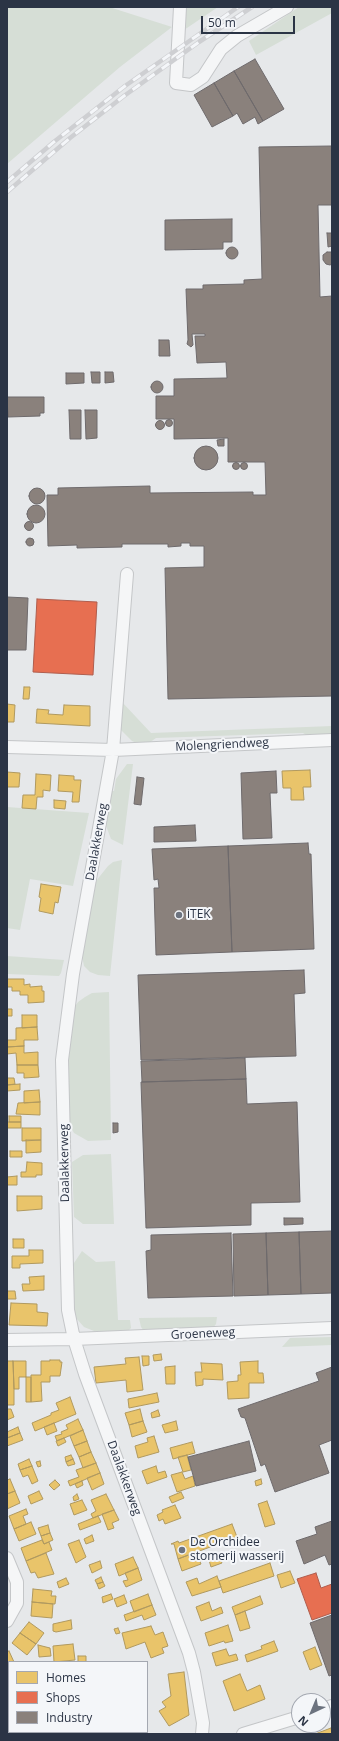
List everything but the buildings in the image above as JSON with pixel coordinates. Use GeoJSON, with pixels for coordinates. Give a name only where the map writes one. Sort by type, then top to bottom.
{"type":"FeatureCollection","features":[{"type":"Feature","properties":{"kind":"street"},"geometry":{"type":"LineString","coordinates":[[180,7],[176,84],[191,85],[197,82],[208,71],[221,49],[232,40],[287,7]]}},
{"type":"Feature","properties":{"kind":"street","name":"Daalakkerweg"},"geometry":{"type":"LineString","coordinates":[[127,574],[113,750],[73,974],[62,1060],[68,1310],[74,1339],[189,1653],[203,1723],[202,1734]]}},
{"type":"Feature","properties":{"kind":"street","name":"Molengriendweg"},"geometry":{"type":"LineString","coordinates":[[7,747],[113,750],[332,740]]}},
{"type":"Feature","properties":{"kind":"street","name":"Groeneweg"},"geometry":{"type":"LineString","coordinates":[[7,1340],[74,1339],[332,1328]]}},
{"type":"Feature","properties":{"kind":"street"},"geometry":{"type":"LineString","coordinates":[[7,1558],[17,1582],[17,1603],[7,1621]]}},
{"type":"Feature","properties":{"kind":"street"},"geometry":{"type":"LineString","coordinates":[[243,1734],[291,1719]]}},
{"type":"Feature","properties":{"kind":"shaded area"},"geometry":{"type":"Polygon","coordinates":[[[7,7],[109,7],[172,27],[120,67],[7,164],[7,7]]]}},
{"type":"Feature","properties":{"kind":"shaded area"},"geometry":{"type":"Polygon","coordinates":[[[186,7],[218,7],[184,30],[186,7]]]}},
{"type":"Feature","properties":{"kind":"shaded area"},"geometry":{"type":"Polygon","coordinates":[[[299,7],[332,7],[332,13],[256,55],[249,41],[299,7]]]}},
{"type":"Feature","properties":{"kind":"shaded area"},"geometry":{"type":"Polygon","coordinates":[[[122,702],[151,733],[332,726],[332,734],[324,737],[311,738],[303,733],[156,738],[146,745],[139,744],[132,741],[121,730],[119,723],[122,702]]]}},
{"type":"Feature","properties":{"kind":"shaded area"},"geometry":{"type":"Polygon","coordinates":[[[127,764],[133,764],[123,845],[111,839],[105,823],[111,791],[114,791],[116,779],[127,764]]]}},
{"type":"Feature","properties":{"kind":"shaded area"},"geometry":{"type":"Polygon","coordinates":[[[7,807],[89,813],[73,886],[30,879],[20,930],[7,928],[7,807]]]}},
{"type":"Feature","properties":{"kind":"shaded area"},"geometry":{"type":"Polygon","coordinates":[[[122,860],[110,976],[98,975],[90,972],[84,966],[82,956],[96,881],[108,866],[113,862],[122,860]]]}},
{"type":"Feature","properties":{"kind":"shaded area"},"geometry":{"type":"Polygon","coordinates":[[[7,956],[64,960],[59,976],[7,974],[7,956]]]}},
{"type":"Feature","properties":{"kind":"shaded area"},"geometry":{"type":"Polygon","coordinates":[[[109,992],[111,1140],[88,1141],[74,1133],[67,1120],[66,1057],[71,1012],[78,1002],[92,993],[109,992]]]}},
{"type":"Feature","properties":{"kind":"shaded area"},"geometry":{"type":"Polygon","coordinates":[[[111,1154],[114,1224],[83,1224],[74,1217],[72,1162],[83,1155],[111,1154]]]}},
{"type":"Feature","properties":{"kind":"shaded area"},"geometry":{"type":"Polygon","coordinates":[[[82,1251],[96,1262],[115,1261],[118,1320],[130,1320],[131,1328],[127,1332],[99,1333],[84,1327],[76,1318],[73,1306],[72,1266],[82,1251]]]}},
{"type":"Feature","properties":{"kind":"shaded area"},"geometry":{"type":"Polygon","coordinates":[[[217,1317],[216,1324],[213,1328],[144,1331],[141,1327],[139,1318],[217,1317]]]}},
{"type":"Feature","properties":{"kind":"shaded area"},"geometry":{"type":"Polygon","coordinates":[[[332,1337],[332,1345],[282,1347],[290,1338],[332,1337]]]}},
{"type":"Feature","properties":{"kind":"railway"},"geometry":{"type":"LineString","coordinates":[[7,182],[55,141],[125,86],[238,7]]}},
{"type":"Feature","properties":{"kind":"railway"},"geometry":{"type":"LineString","coordinates":[[7,192],[70,138],[124,96],[199,42],[252,7]]}},
{"type":"Feature","properties":{"kind":"place","name":"iTEK"},"geometry":{"type":"Point","coordinates":[179,915]}},
{"type":"Feature","properties":{"kind":"place","name":"De Orchidee stomerij wasserij"},"geometry":{"type":"Point","coordinates":[182,1550]}}]}
